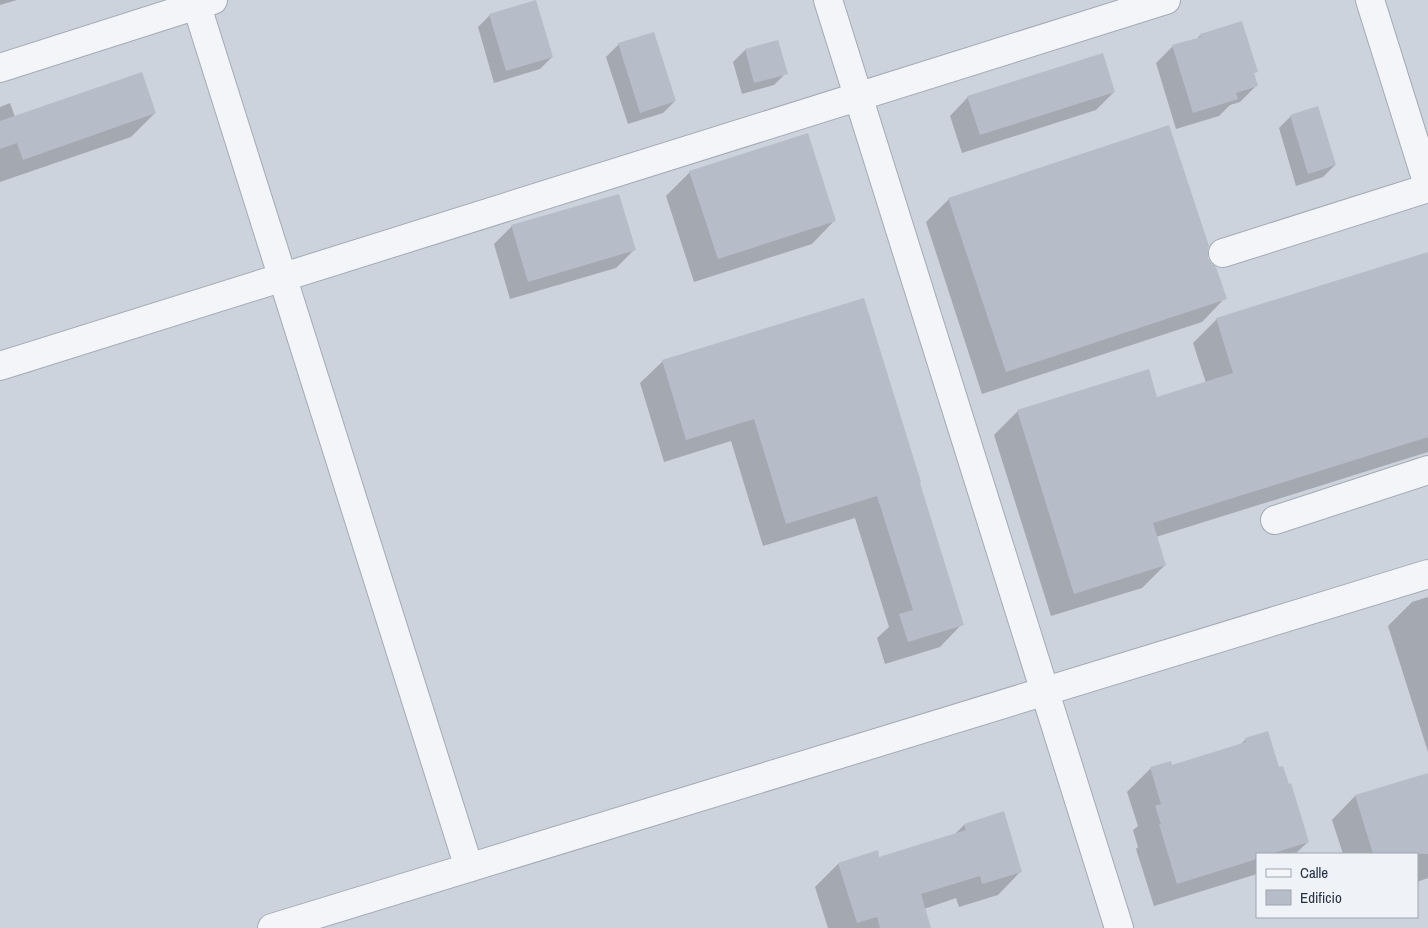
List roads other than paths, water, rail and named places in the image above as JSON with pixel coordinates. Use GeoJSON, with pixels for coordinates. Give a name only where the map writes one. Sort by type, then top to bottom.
{"type":"FeatureCollection","features":[{"type":"Feature","properties":{"kind":"lane"},"geometry":{"type":"LineString","coordinates":[[828,0],[1120,928]]}},
{"type":"Feature","properties":{"kind":"lane"},"geometry":{"type":"LineString","coordinates":[[0,366],[1166,0]]}},
{"type":"Feature","properties":{"kind":"lane"},"geometry":{"type":"LineString","coordinates":[[1223,253],[1428,186],[1370,0]]}},
{"type":"Feature","properties":{"kind":"lane"},"geometry":{"type":"LineString","coordinates":[[0,68],[202,2],[282,277],[469,868]]}},
{"type":"Feature","properties":{"kind":"lane"},"geometry":{"type":"LineString","coordinates":[[1276,520],[1428,470]]}},
{"type":"Feature","properties":{"kind":"lane"},"geometry":{"type":"LineString","coordinates":[[272,928],[1428,574]]}}]}
